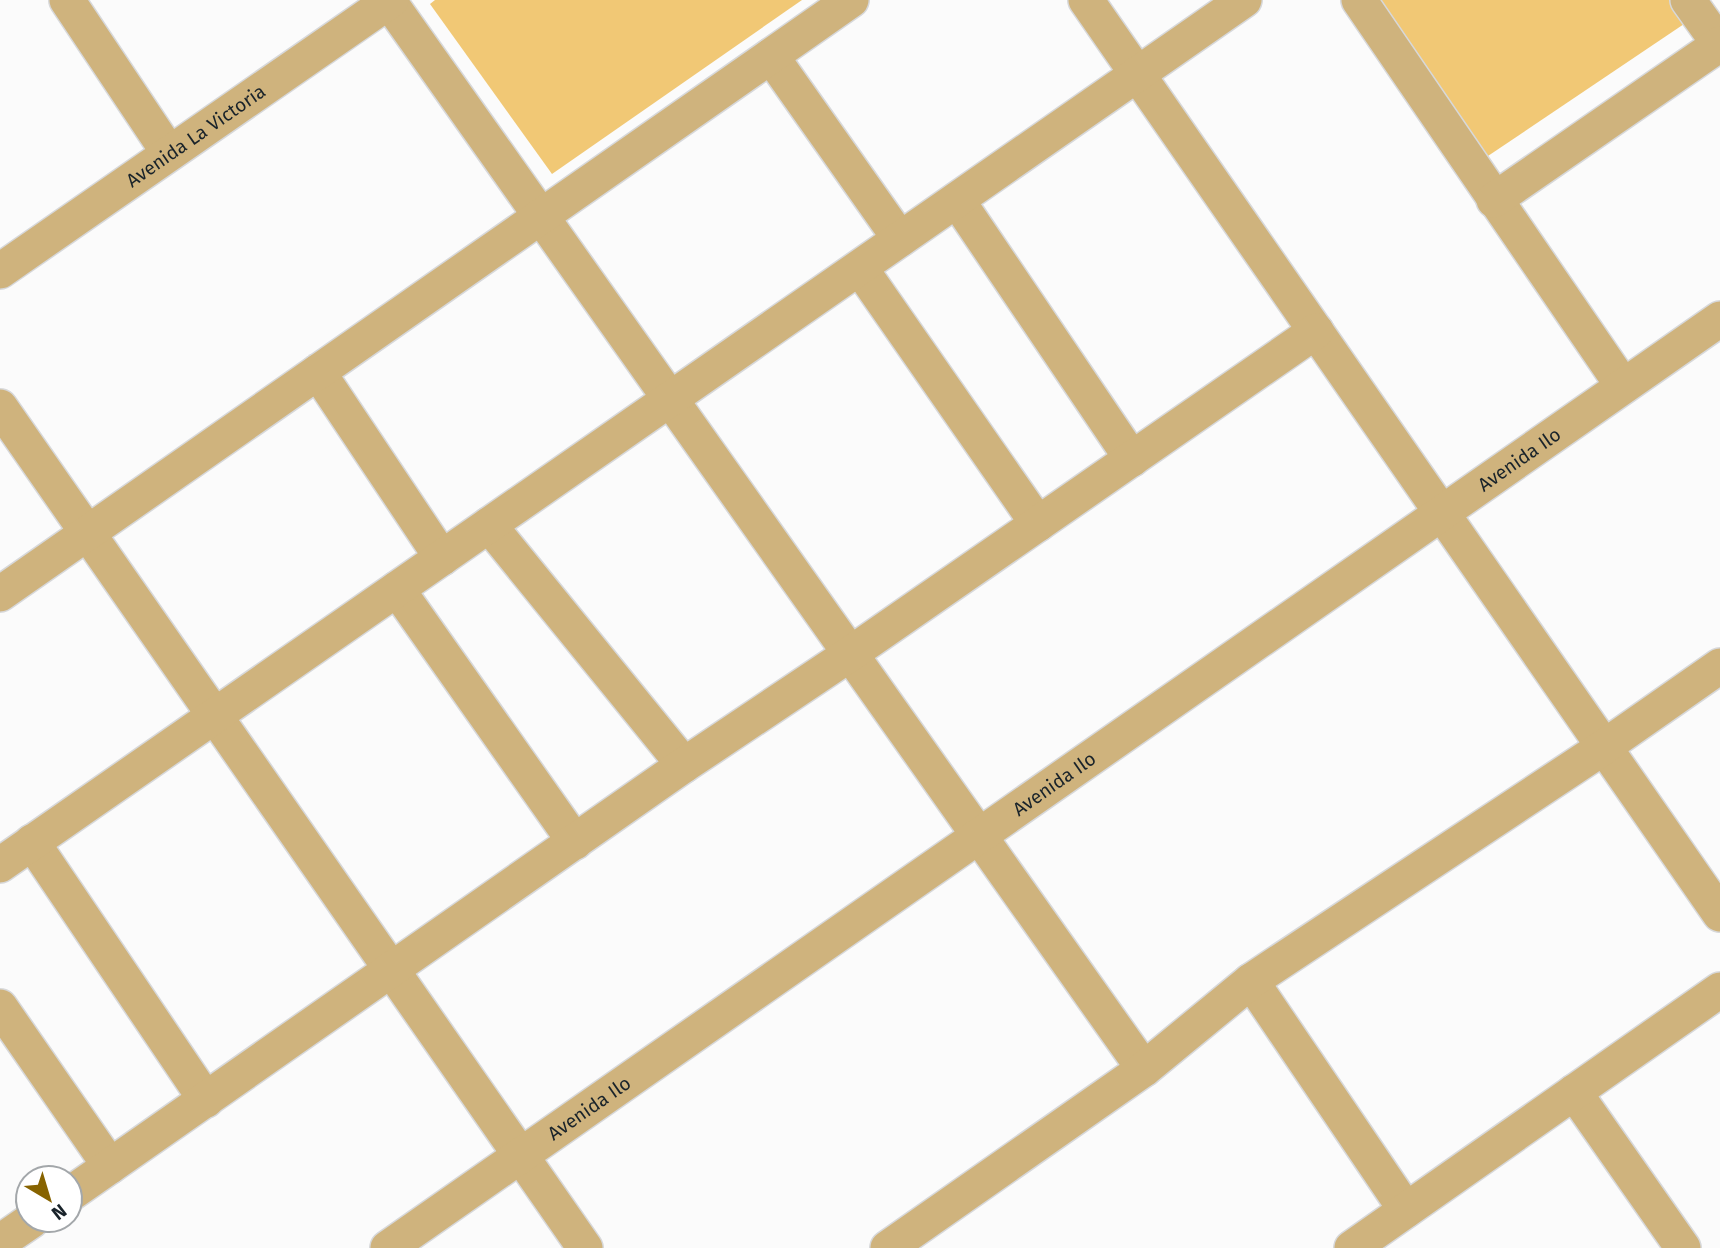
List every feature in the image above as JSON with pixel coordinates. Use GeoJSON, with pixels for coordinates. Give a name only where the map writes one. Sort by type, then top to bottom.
{"type":"FeatureCollection","features":[{"type":"Feature","properties":{"kind":"street"},"geometry":{"type":"LineString","coordinates":[[66,0],[169,153]]}},
{"type":"Feature","properties":{"kind":"street"},"geometry":{"type":"LineString","coordinates":[[389,0],[1144,1069]]}},
{"type":"Feature","properties":{"kind":"street","name":"Avenida La Victoria"},"geometry":{"type":"LineString","coordinates":[[0,271],[389,0]]}},
{"type":"Feature","properties":{"kind":"street"},"geometry":{"type":"LineString","coordinates":[[0,594],[851,0]]}},
{"type":"Feature","properties":{"kind":"street"},"geometry":{"type":"LineString","coordinates":[[1086,0],[1720,914]]}},
{"type":"Feature","properties":{"kind":"street"},"geometry":{"type":"LineString","coordinates":[[0,865],[1244,0]]}},
{"type":"Feature","properties":{"kind":"street"},"geometry":{"type":"LineString","coordinates":[[1359,0],[1623,387]]}},
{"type":"Feature","properties":{"kind":"street"},"geometry":{"type":"LineString","coordinates":[[1494,200],[1720,44],[1688,0]]}},
{"type":"Feature","properties":{"kind":"street"},"geometry":{"type":"LineString","coordinates":[[771,56],[900,239]]}},
{"type":"Feature","properties":{"kind":"street"},"geometry":{"type":"LineString","coordinates":[[957,200],[1132,458]]}},
{"type":"Feature","properties":{"kind":"street"},"geometry":{"type":"LineString","coordinates":[[860,268],[1038,524]]}},
{"type":"Feature","properties":{"kind":"street","name":"Avenida Ilo"},"geometry":{"type":"LineString","coordinates":[[388,1248],[1720,319]]}},
{"type":"Feature","properties":{"kind":"street"},"geometry":{"type":"LineString","coordinates":[[84,1184],[684,765],[850,654],[1316,331]]}},
{"type":"Feature","properties":{"kind":"street"},"geometry":{"type":"LineString","coordinates":[[318,372],[442,558]]}},
{"type":"Feature","properties":{"kind":"street"},"geometry":{"type":"LineString","coordinates":[[0,407],[585,1248]]}},
{"type":"Feature","properties":{"kind":"street"},"geometry":{"type":"LineString","coordinates":[[489,525],[684,765]]}},
{"type":"Feature","properties":{"kind":"street"},"geometry":{"type":"LineString","coordinates":[[397,589],[575,842]]}},
{"type":"Feature","properties":{"kind":"street"},"geometry":{"type":"LineString","coordinates":[[888,1248],[926,1237],[1144,1069],[1251,981],[1604,747],[1720,666]]}},
{"type":"Feature","properties":{"kind":"street"},"geometry":{"type":"LineString","coordinates":[[32,842],[206,1100]]}},
{"type":"Feature","properties":{"kind":"street"},"geometry":{"type":"LineString","coordinates":[[1251,981],[1406,1210]]}},
{"type":"Feature","properties":{"kind":"street"},"geometry":{"type":"LineString","coordinates":[[1352,1248],[1720,990]]}},
{"type":"Feature","properties":{"kind":"street"},"geometry":{"type":"LineString","coordinates":[[0,1007],[110,1166]]}},
{"type":"Feature","properties":{"kind":"street"},"geometry":{"type":"LineString","coordinates":[[1574,1092],[1683,1248]]}},
{"type":"Feature","properties":{"kind":"shaded area"},"geometry":{"type":"Polygon","coordinates":[[[435,0],[802,0],[552,174],[430,4],[435,0]]]}},
{"type":"Feature","properties":{"kind":"shaded area"},"geometry":{"type":"Polygon","coordinates":[[[1373,0],[1671,0],[1687,22],[1482,160],[1373,0]]]}}]}
